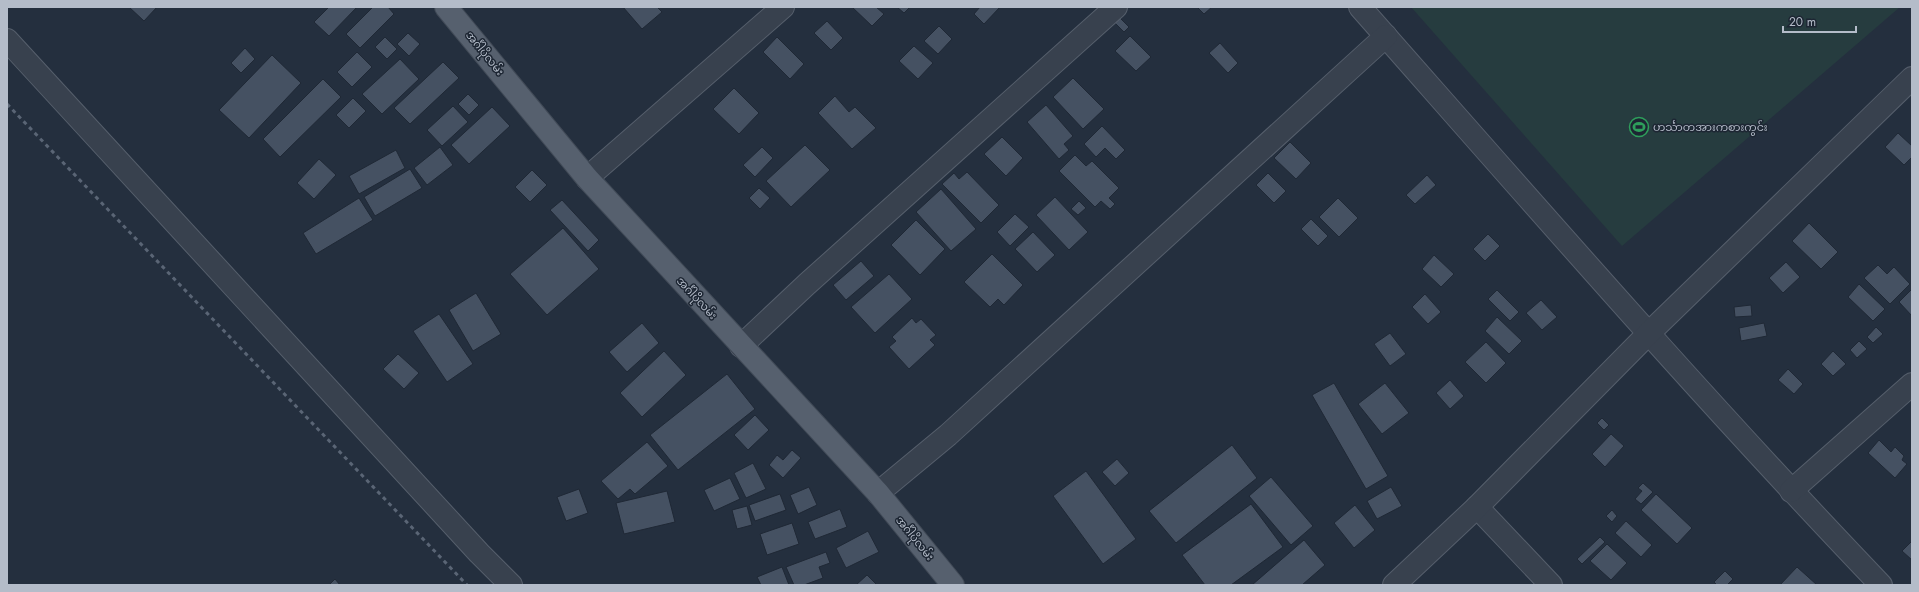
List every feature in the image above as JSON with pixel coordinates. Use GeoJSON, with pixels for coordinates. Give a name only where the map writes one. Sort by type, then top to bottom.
{"type":"FeatureCollection","features":[{"type":"Feature","properties":{"kind":"main road","name":"အင်္ဂါပိုလမ်း"},"geometry":{"type":"LineString","coordinates":[[446,7],[587,178],[878,494],[953,585]]}},
{"type":"Feature","properties":{"kind":"street"},"geometry":{"type":"LineString","coordinates":[[587,178],[783,7]]}},
{"type":"Feature","properties":{"kind":"street"},"geometry":{"type":"LineString","coordinates":[[742,346],[807,284],[1116,7]]}},
{"type":"Feature","properties":{"kind":"street"},"geometry":{"type":"LineString","coordinates":[[1360,7],[1648,334],[1792,491],[1881,585]]}},
{"type":"Feature","properties":{"kind":"street"},"geometry":{"type":"LineString","coordinates":[[878,494],[954,430],[1386,36]]}},
{"type":"Feature","properties":{"kind":"street"},"geometry":{"type":"LineString","coordinates":[[7,40],[479,553],[511,585]]}},
{"type":"Feature","properties":{"kind":"street"},"geometry":{"type":"LineString","coordinates":[[1394,585],[1477,507],[1648,334],[1912,78]]}},
{"type":"Feature","properties":{"kind":"street"},"geometry":{"type":"LineString","coordinates":[[1792,491],[1912,384]]}},
{"type":"Feature","properties":{"kind":"street"},"geometry":{"type":"LineString","coordinates":[[1477,507],[1552,585]]}},
{"type":"Feature","properties":{"kind":"green space","name":"ဟင်္သာတအားကစားကွင်း"},"geometry":{"type":"Polygon","coordinates":[[[1411,7],[1900,7],[1622,246],[1411,7]]]}},
{"type":"Feature","properties":{"kind":"building"},"geometry":{"type":"Polygon","coordinates":[[[129,7],[157,7],[144,21],[129,7]]]}},
{"type":"Feature","properties":{"kind":"building"},"geometry":{"type":"Polygon","coordinates":[[[329,7],[357,7],[329,36],[314,22],[329,7]]]}},
{"type":"Feature","properties":{"kind":"building"},"geometry":{"type":"Polygon","coordinates":[[[373,7],[388,7],[394,14],[360,48],[346,34],[373,7]]]}},
{"type":"Feature","properties":{"kind":"building"},"geometry":{"type":"Polygon","coordinates":[[[623,7],[657,7],[662,12],[642,29],[623,7]]]}},
{"type":"Feature","properties":{"kind":"building"},"geometry":{"type":"Polygon","coordinates":[[[852,7],[876,7],[884,14],[872,26],[852,7]]]}},
{"type":"Feature","properties":{"kind":"building"},"geometry":{"type":"Polygon","coordinates":[[[897,7],[910,7],[904,13],[897,7]]]}},
{"type":"Feature","properties":{"kind":"building"},"geometry":{"type":"Polygon","coordinates":[[[980,7],[1000,7],[984,24],[974,14],[980,7]]]}},
{"type":"Feature","properties":{"kind":"building"},"geometry":{"type":"Polygon","coordinates":[[[1197,7],[1212,7],[1204,14],[1197,7]]]}},
{"type":"Feature","properties":{"kind":"building"},"geometry":{"type":"Polygon","coordinates":[[[1119,17],[1129,27],[1124,32],[1114,22],[1119,17]]]}},
{"type":"Feature","properties":{"kind":"building"},"geometry":{"type":"Polygon","coordinates":[[[827,21],[843,38],[831,50],[814,33],[827,21]]]}},
{"type":"Feature","properties":{"kind":"building"},"geometry":{"type":"Polygon","coordinates":[[[939,26],[952,39],[938,54],[924,41],[939,26]]]}},
{"type":"Feature","properties":{"kind":"building"},"geometry":{"type":"Polygon","coordinates":[[[408,33],[420,44],[409,56],[397,44],[408,33]]]}},
{"type":"Feature","properties":{"kind":"building"},"geometry":{"type":"Polygon","coordinates":[[[1130,36],[1151,57],[1136,71],[1115,51],[1130,36]]]}},
{"type":"Feature","properties":{"kind":"building"},"geometry":{"type":"Polygon","coordinates":[[[385,37],[397,49],[387,59],[375,47],[385,37]]]}},
{"type":"Feature","properties":{"kind":"building"},"geometry":{"type":"Polygon","coordinates":[[[777,37],[804,64],[790,79],[763,52],[777,37]]]}},
{"type":"Feature","properties":{"kind":"building"},"geometry":{"type":"Polygon","coordinates":[[[1220,43],[1238,63],[1228,73],[1209,53],[1220,43]]]}},
{"type":"Feature","properties":{"kind":"building"},"geometry":{"type":"Polygon","coordinates":[[[914,46],[933,63],[918,79],[899,61],[914,46]]]}},
{"type":"Feature","properties":{"kind":"building"},"geometry":{"type":"Polygon","coordinates":[[[245,48],[255,59],[241,73],[231,63],[245,48]]]}},
{"type":"Feature","properties":{"kind":"building"},"geometry":{"type":"Polygon","coordinates":[[[357,52],[372,67],[352,87],[337,72],[357,52]]]}},
{"type":"Feature","properties":{"kind":"building"},"geometry":{"type":"Polygon","coordinates":[[[272,55],[301,83],[249,138],[219,110],[272,55]]]}},
{"type":"Feature","properties":{"kind":"building"},"geometry":{"type":"Polygon","coordinates":[[[400,59],[419,79],[382,114],[362,94],[400,59]]]}},
{"type":"Feature","properties":{"kind":"building"},"geometry":{"type":"Polygon","coordinates":[[[443,62],[459,78],[410,124],[394,108],[443,62]]]}},
{"type":"Feature","properties":{"kind":"building"},"geometry":{"type":"Polygon","coordinates":[[[1073,78],[1104,109],[1083,129],[1053,97],[1073,78]]]}},
{"type":"Feature","properties":{"kind":"building"},"geometry":{"type":"Polygon","coordinates":[[[323,79],[341,97],[280,157],[263,139],[323,79]]]}},
{"type":"Feature","properties":{"kind":"building"},"geometry":{"type":"Polygon","coordinates":[[[734,88],[759,113],[739,134],[713,109],[734,88]]]}},
{"type":"Feature","properties":{"kind":"building"},"geometry":{"type":"Polygon","coordinates":[[[468,94],[479,105],[469,115],[458,104],[468,94]]]}},
{"type":"Feature","properties":{"kind":"building"},"geometry":{"type":"Polygon","coordinates":[[[835,96],[849,112],[855,107],[876,128],[852,149],[818,113],[835,96]]]}},
{"type":"Feature","properties":{"kind":"building"},"geometry":{"type":"Polygon","coordinates":[[[353,98],[366,111],[349,128],[336,115],[353,98]]]}},
{"type":"Feature","properties":{"kind":"building"},"geometry":{"type":"Polygon","coordinates":[[[1046,105],[1073,136],[1064,144],[1069,150],[1059,159],[1027,122],[1046,105]]]}},
{"type":"Feature","properties":{"kind":"building"},"geometry":{"type":"Polygon","coordinates":[[[453,106],[468,122],[442,146],[427,130],[453,106]]]}},
{"type":"Feature","properties":{"kind":"building"},"geometry":{"type":"Polygon","coordinates":[[[492,107],[510,126],[469,164],[451,145],[492,107]]]}},
{"type":"Feature","properties":{"kind":"building"},"geometry":{"type":"Polygon","coordinates":[[[1102,126],[1125,150],[1116,159],[1105,148],[1096,157],[1084,144],[1102,126]]]}},
{"type":"Feature","properties":{"kind":"building"},"geometry":{"type":"Polygon","coordinates":[[[1898,133],[1912,146],[1912,157],[1904,165],[1885,147],[1898,133]]]}},
{"type":"Feature","properties":{"kind":"building"},"geometry":{"type":"Polygon","coordinates":[[[1002,137],[1023,158],[1006,176],[984,154],[1002,137]]]}},
{"type":"Feature","properties":{"kind":"building"},"geometry":{"type":"Polygon","coordinates":[[[1290,142],[1311,163],[1296,179],[1274,158],[1290,142]]]}},
{"type":"Feature","properties":{"kind":"building"},"geometry":{"type":"Polygon","coordinates":[[[805,145],[830,170],[791,207],[766,181],[805,145]]]}},
{"type":"Feature","properties":{"kind":"building"},"geometry":{"type":"Polygon","coordinates":[[[440,147],[453,165],[427,185],[414,168],[440,147]]]}},
{"type":"Feature","properties":{"kind":"building"},"geometry":{"type":"Polygon","coordinates":[[[762,147],[773,158],[755,177],[743,165],[762,147]]]}},
{"type":"Feature","properties":{"kind":"building"},"geometry":{"type":"Polygon","coordinates":[[[396,150],[405,168],[359,194],[349,176],[396,150]]]}},
{"type":"Feature","properties":{"kind":"building"},"geometry":{"type":"Polygon","coordinates":[[[1075,155],[1086,166],[1092,161],[1119,188],[1109,198],[1115,204],[1110,209],[1101,201],[1095,207],[1059,171],[1075,155]]]}},
{"type":"Feature","properties":{"kind":"building"},"geometry":{"type":"Polygon","coordinates":[[[319,159],[336,175],[314,199],[297,183],[319,159]]]}},
{"type":"Feature","properties":{"kind":"building"},"geometry":{"type":"Polygon","coordinates":[[[410,169],[422,188],[375,216],[364,197],[410,169]]]}},
{"type":"Feature","properties":{"kind":"building"},"geometry":{"type":"Polygon","coordinates":[[[532,170],[547,185],[530,202],[515,187],[532,170]]]}},
{"type":"Feature","properties":{"kind":"building"},"geometry":{"type":"Polygon","coordinates":[[[967,172],[999,205],[981,223],[942,184],[954,173],[959,179],[967,172]]]}},
{"type":"Feature","properties":{"kind":"building"},"geometry":{"type":"Polygon","coordinates":[[[1268,173],[1286,191],[1274,203],[1256,185],[1268,173]]]}},
{"type":"Feature","properties":{"kind":"building"},"geometry":{"type":"Polygon","coordinates":[[[1427,175],[1436,185],[1415,204],[1406,195],[1427,175]]]}},
{"type":"Feature","properties":{"kind":"building"},"geometry":{"type":"Polygon","coordinates":[[[759,188],[770,198],[760,209],[749,198],[759,188]]]}},
{"type":"Feature","properties":{"kind":"building"},"geometry":{"type":"Polygon","coordinates":[[[941,189],[976,229],[951,251],[916,212],[941,189]]]}},
{"type":"Feature","properties":{"kind":"building"},"geometry":{"type":"Polygon","coordinates":[[[1055,197],[1088,232],[1069,250],[1036,215],[1055,197]]]}},
{"type":"Feature","properties":{"kind":"building"},"geometry":{"type":"Polygon","coordinates":[[[359,198],[373,220],[316,254],[303,233],[359,198]]]}},
{"type":"Feature","properties":{"kind":"building"},"geometry":{"type":"Polygon","coordinates":[[[1338,198],[1358,218],[1339,237],[1319,217],[1338,198]]]}},
{"type":"Feature","properties":{"kind":"building"},"geometry":{"type":"Polygon","coordinates":[[[562,200],[599,240],[588,251],[550,210],[562,200]]]}},
{"type":"Feature","properties":{"kind":"building"},"geometry":{"type":"Polygon","coordinates":[[[1079,201],[1086,208],[1078,215],[1071,209],[1079,201]]]}},
{"type":"Feature","properties":{"kind":"building"},"geometry":{"type":"Polygon","coordinates":[[[1015,214],[1029,227],[1010,246],[997,232],[1015,214]]]}},
{"type":"Feature","properties":{"kind":"building"},"geometry":{"type":"Polygon","coordinates":[[[1311,219],[1328,236],[1318,246],[1301,229],[1311,219]]]}},
{"type":"Feature","properties":{"kind":"building"},"geometry":{"type":"Polygon","coordinates":[[[916,220],[945,249],[920,275],[891,245],[916,220]]]}},
{"type":"Feature","properties":{"kind":"building"},"geometry":{"type":"Polygon","coordinates":[[[1809,223],[1838,252],[1821,269],[1792,241],[1809,223]]]}},
{"type":"Feature","properties":{"kind":"building"},"geometry":{"type":"Polygon","coordinates":[[[563,228],[599,269],[547,315],[510,274],[563,228]]]}},
{"type":"Feature","properties":{"kind":"building"},"geometry":{"type":"Polygon","coordinates":[[[1033,232],[1055,255],[1037,272],[1015,249],[1033,232]]]}},
{"type":"Feature","properties":{"kind":"building"},"geometry":{"type":"Polygon","coordinates":[[[1488,234],[1500,246],[1485,261],[1473,249],[1488,234]]]}},
{"type":"Feature","properties":{"kind":"building"},"geometry":{"type":"Polygon","coordinates":[[[992,254],[1023,285],[1004,305],[998,299],[990,307],[964,282],[992,254]]]}},
{"type":"Feature","properties":{"kind":"building"},"geometry":{"type":"Polygon","coordinates":[[[1434,255],[1454,274],[1441,287],[1422,269],[1434,255]]]}},
{"type":"Feature","properties":{"kind":"building"},"geometry":{"type":"Polygon","coordinates":[[[861,261],[874,276],[846,300],[833,285],[861,261]]]}},
{"type":"Feature","properties":{"kind":"building"},"geometry":{"type":"Polygon","coordinates":[[[1786,262],[1800,277],[1783,293],[1769,278],[1786,262]]]}},
{"type":"Feature","properties":{"kind":"building"},"geometry":{"type":"Polygon","coordinates":[[[1878,265],[1887,274],[1894,267],[1910,284],[1890,304],[1864,278],[1878,265]]]}},
{"type":"Feature","properties":{"kind":"building"},"geometry":{"type":"Polygon","coordinates":[[[889,274],[912,299],[875,333],[851,307],[889,274]]]}},
{"type":"Feature","properties":{"kind":"building"},"geometry":{"type":"Polygon","coordinates":[[[1859,284],[1885,309],[1873,321],[1848,297],[1859,284]]]}},
{"type":"Feature","properties":{"kind":"building"},"geometry":{"type":"Polygon","coordinates":[[[1912,289],[1912,316],[1899,302],[1912,289]]]}},
{"type":"Feature","properties":{"kind":"building"},"geometry":{"type":"Polygon","coordinates":[[[1497,290],[1519,312],[1510,321],[1488,299],[1497,290]]]}},
{"type":"Feature","properties":{"kind":"building"},"geometry":{"type":"Polygon","coordinates":[[[476,293],[501,334],[473,351],[449,310],[476,293]]]}},
{"type":"Feature","properties":{"kind":"building"},"geometry":{"type":"Polygon","coordinates":[[[1425,294],[1441,312],[1428,324],[1412,307],[1425,294]]]}},
{"type":"Feature","properties":{"kind":"building"},"geometry":{"type":"Polygon","coordinates":[[[1541,300],[1557,317],[1542,330],[1526,313],[1541,300]]]}},
{"type":"Feature","properties":{"kind":"building"},"geometry":{"type":"Polygon","coordinates":[[[1751,305],[1752,316],[1735,317],[1734,307],[1751,305]]]}},
{"type":"Feature","properties":{"kind":"building"},"geometry":{"type":"Polygon","coordinates":[[[439,314],[473,364],[447,382],[413,331],[439,314]]]}},
{"type":"Feature","properties":{"kind":"building"},"geometry":{"type":"Polygon","coordinates":[[[1497,317],[1522,341],[1509,354],[1485,331],[1497,317]]]}},
{"type":"Feature","properties":{"kind":"building"},"geometry":{"type":"Polygon","coordinates":[[[912,318],[916,323],[921,319],[936,335],[930,340],[935,345],[909,369],[889,347],[896,341],[892,337],[912,318]]]}},
{"type":"Feature","properties":{"kind":"building"},"geometry":{"type":"Polygon","coordinates":[[[642,323],[659,343],[627,372],[609,352],[642,323]]]}},
{"type":"Feature","properties":{"kind":"building"},"geometry":{"type":"Polygon","coordinates":[[[1764,323],[1767,336],[1741,341],[1739,328],[1764,323]]]}},
{"type":"Feature","properties":{"kind":"building"},"geometry":{"type":"Polygon","coordinates":[[[1876,327],[1883,334],[1873,343],[1867,337],[1876,327]]]}},
{"type":"Feature","properties":{"kind":"building"},"geometry":{"type":"Polygon","coordinates":[[[1390,333],[1406,354],[1390,366],[1374,344],[1390,333]]]}},
{"type":"Feature","properties":{"kind":"building"},"geometry":{"type":"Polygon","coordinates":[[[1859,341],[1867,349],[1857,358],[1850,350],[1859,341]]]}},
{"type":"Feature","properties":{"kind":"building"},"geometry":{"type":"Polygon","coordinates":[[[1486,342],[1506,363],[1486,383],[1465,362],[1486,342]]]}},
{"type":"Feature","properties":{"kind":"building"},"geometry":{"type":"Polygon","coordinates":[[[664,351],[686,375],[642,417],[620,393],[664,351]]]}},
{"type":"Feature","properties":{"kind":"building"},"geometry":{"type":"Polygon","coordinates":[[[1833,351],[1846,364],[1833,376],[1821,364],[1833,351]]]}},
{"type":"Feature","properties":{"kind":"building"},"geometry":{"type":"Polygon","coordinates":[[[398,354],[419,373],[404,389],[383,369],[398,354]]]}},
{"type":"Feature","properties":{"kind":"building"},"geometry":{"type":"Polygon","coordinates":[[[1788,369],[1803,384],[1794,394],[1778,380],[1788,369]]]}},
{"type":"Feature","properties":{"kind":"building"},"geometry":{"type":"Polygon","coordinates":[[[727,374],[755,409],[678,470],[650,435],[727,374]]]}},
{"type":"Feature","properties":{"kind":"building"},"geometry":{"type":"Polygon","coordinates":[[[1450,380],[1464,396],[1450,409],[1436,393],[1450,380]]]}},
{"type":"Feature","properties":{"kind":"building"},"geometry":{"type":"Polygon","coordinates":[[[1334,383],[1388,476],[1366,489],[1312,395],[1334,383]]]}},
{"type":"Feature","properties":{"kind":"building"},"geometry":{"type":"Polygon","coordinates":[[[1385,383],[1409,413],[1382,434],[1358,404],[1385,383]]]}},
{"type":"Feature","properties":{"kind":"building"},"geometry":{"type":"Polygon","coordinates":[[[755,415],[769,430],[748,450],[734,435],[755,415]]]}},
{"type":"Feature","properties":{"kind":"building"},"geometry":{"type":"Polygon","coordinates":[[[1602,418],[1609,425],[1604,430],[1597,423],[1602,418]]]}},
{"type":"Feature","properties":{"kind":"building"},"geometry":{"type":"Polygon","coordinates":[[[1611,434],[1624,446],[1605,467],[1592,454],[1611,434]]]}},
{"type":"Feature","properties":{"kind":"building"},"geometry":{"type":"Polygon","coordinates":[[[1879,440],[1891,452],[1895,447],[1904,456],[1902,460],[1907,464],[1895,478],[1868,453],[1879,440]]]}},
{"type":"Feature","properties":{"kind":"building"},"geometry":{"type":"Polygon","coordinates":[[[647,442],[668,466],[635,494],[630,489],[618,499],[601,481],[647,442]]]}},
{"type":"Feature","properties":{"kind":"building"},"geometry":{"type":"Polygon","coordinates":[[[1232,445],[1257,478],[1176,543],[1149,511],[1232,445]]]}},
{"type":"Feature","properties":{"kind":"building"},"geometry":{"type":"Polygon","coordinates":[[[792,450],[801,458],[783,478],[769,465],[777,455],[783,460],[792,450]]]}},
{"type":"Feature","properties":{"kind":"building"},"geometry":{"type":"Polygon","coordinates":[[[1117,459],[1129,473],[1115,486],[1102,472],[1117,459]]]}},
{"type":"Feature","properties":{"kind":"building"},"geometry":{"type":"Polygon","coordinates":[[[753,463],[766,489],[746,498],[734,473],[753,463]]]}},
{"type":"Feature","properties":{"kind":"building"},"geometry":{"type":"Polygon","coordinates":[[[1086,471],[1136,539],[1103,564],[1053,496],[1086,471]]]}},
{"type":"Feature","properties":{"kind":"building"},"geometry":{"type":"Polygon","coordinates":[[[1271,477],[1313,526],[1291,545],[1249,496],[1271,477]]]}},
{"type":"Feature","properties":{"kind":"building"},"geometry":{"type":"Polygon","coordinates":[[[730,478],[740,499],[714,511],[704,490],[730,478]]]}},
{"type":"Feature","properties":{"kind":"building"},"geometry":{"type":"Polygon","coordinates":[[[1643,483],[1653,492],[1641,504],[1635,499],[1642,491],[1638,488],[1643,483]]]}},
{"type":"Feature","properties":{"kind":"building"},"geometry":{"type":"Polygon","coordinates":[[[809,487],[817,505],[798,514],[790,495],[809,487]]]}},
{"type":"Feature","properties":{"kind":"building"},"geometry":{"type":"Polygon","coordinates":[[[1391,487],[1402,506],[1377,519],[1367,501],[1391,487]]]}},
{"type":"Feature","properties":{"kind":"building"},"geometry":{"type":"Polygon","coordinates":[[[579,489],[588,513],[566,521],[557,497],[579,489]]]}},
{"type":"Feature","properties":{"kind":"building"},"geometry":{"type":"Polygon","coordinates":[[[667,491],[675,522],[624,534],[616,503],[667,491]]]}},
{"type":"Feature","properties":{"kind":"building"},"geometry":{"type":"Polygon","coordinates":[[[780,494],[786,510],[755,521],[749,505],[780,494]]]}},
{"type":"Feature","properties":{"kind":"building"},"geometry":{"type":"Polygon","coordinates":[[[1656,494],[1692,528],[1677,544],[1641,510],[1656,494]]]}},
{"type":"Feature","properties":{"kind":"building"},"geometry":{"type":"Polygon","coordinates":[[[1251,504],[1283,547],[1231,585],[1205,585],[1182,555],[1251,504]]]}},
{"type":"Feature","properties":{"kind":"building"},"geometry":{"type":"Polygon","coordinates":[[[1355,505],[1375,530],[1354,548],[1334,523],[1355,505]]]}},
{"type":"Feature","properties":{"kind":"building"},"geometry":{"type":"Polygon","coordinates":[[[747,506],[752,525],[737,529],[732,510],[747,506]]]}},
{"type":"Feature","properties":{"kind":"building"},"geometry":{"type":"Polygon","coordinates":[[[840,509],[847,527],[815,539],[808,522],[840,509]]]}},
{"type":"Feature","properties":{"kind":"building"},"geometry":{"type":"Polygon","coordinates":[[[1612,510],[1617,516],[1612,522],[1606,516],[1612,510]]]}},
{"type":"Feature","properties":{"kind":"building"},"geometry":{"type":"Polygon","coordinates":[[[1626,521],[1652,545],[1641,557],[1615,533],[1626,521]]]}},
{"type":"Feature","properties":{"kind":"building"},"geometry":{"type":"Polygon","coordinates":[[[792,523],[799,544],[767,555],[760,534],[792,523]]]}},
{"type":"Feature","properties":{"kind":"building"},"geometry":{"type":"Polygon","coordinates":[[[868,531],[879,552],[846,568],[836,548],[868,531]]]}},
{"type":"Feature","properties":{"kind":"building"},"geometry":{"type":"Polygon","coordinates":[[[1600,537],[1605,542],[1582,564],[1577,559],[1600,537]]]}},
{"type":"Feature","properties":{"kind":"building"},"geometry":{"type":"Polygon","coordinates":[[[1304,540],[1325,565],[1302,585],[1252,585],[1304,540]]]}},
{"type":"Feature","properties":{"kind":"building"},"geometry":{"type":"Polygon","coordinates":[[[1912,541],[1912,560],[1902,551],[1912,541]]]}},
{"type":"Feature","properties":{"kind":"building"},"geometry":{"type":"Polygon","coordinates":[[[1607,544],[1627,563],[1611,580],[1590,561],[1607,544]]]}},
{"type":"Feature","properties":{"kind":"building"},"geometry":{"type":"Polygon","coordinates":[[[826,552],[830,563],[819,567],[823,578],[804,585],[794,585],[786,567],[826,552]]]}},
{"type":"Feature","properties":{"kind":"building"},"geometry":{"type":"Polygon","coordinates":[[[782,567],[789,585],[761,585],[757,577],[782,567]]]}},
{"type":"Feature","properties":{"kind":"building"},"geometry":{"type":"Polygon","coordinates":[[[1797,567],[1817,585],[1780,585],[1797,567]]]}},
{"type":"Feature","properties":{"kind":"building"},"geometry":{"type":"Polygon","coordinates":[[[1725,571],[1733,579],[1727,585],[1717,585],[1714,582],[1725,571]]]}},
{"type":"Feature","properties":{"kind":"building"},"geometry":{"type":"Polygon","coordinates":[[[867,575],[877,585],[856,585],[867,575]]]}},
{"type":"Feature","properties":{"kind":"building"},"geometry":{"type":"Polygon","coordinates":[[[335,579],[340,585],[329,585],[335,579]]]}},
{"type":"Feature","properties":{"kind":"railway"},"geometry":{"type":"LineString","coordinates":[[7,104],[467,585]]}},
{"type":"Feature","properties":{"kind":"place","name":"ဟင်္သာတအားကစားကွင်း"},"geometry":{"type":"Point","coordinates":[1639,127]}}]}
